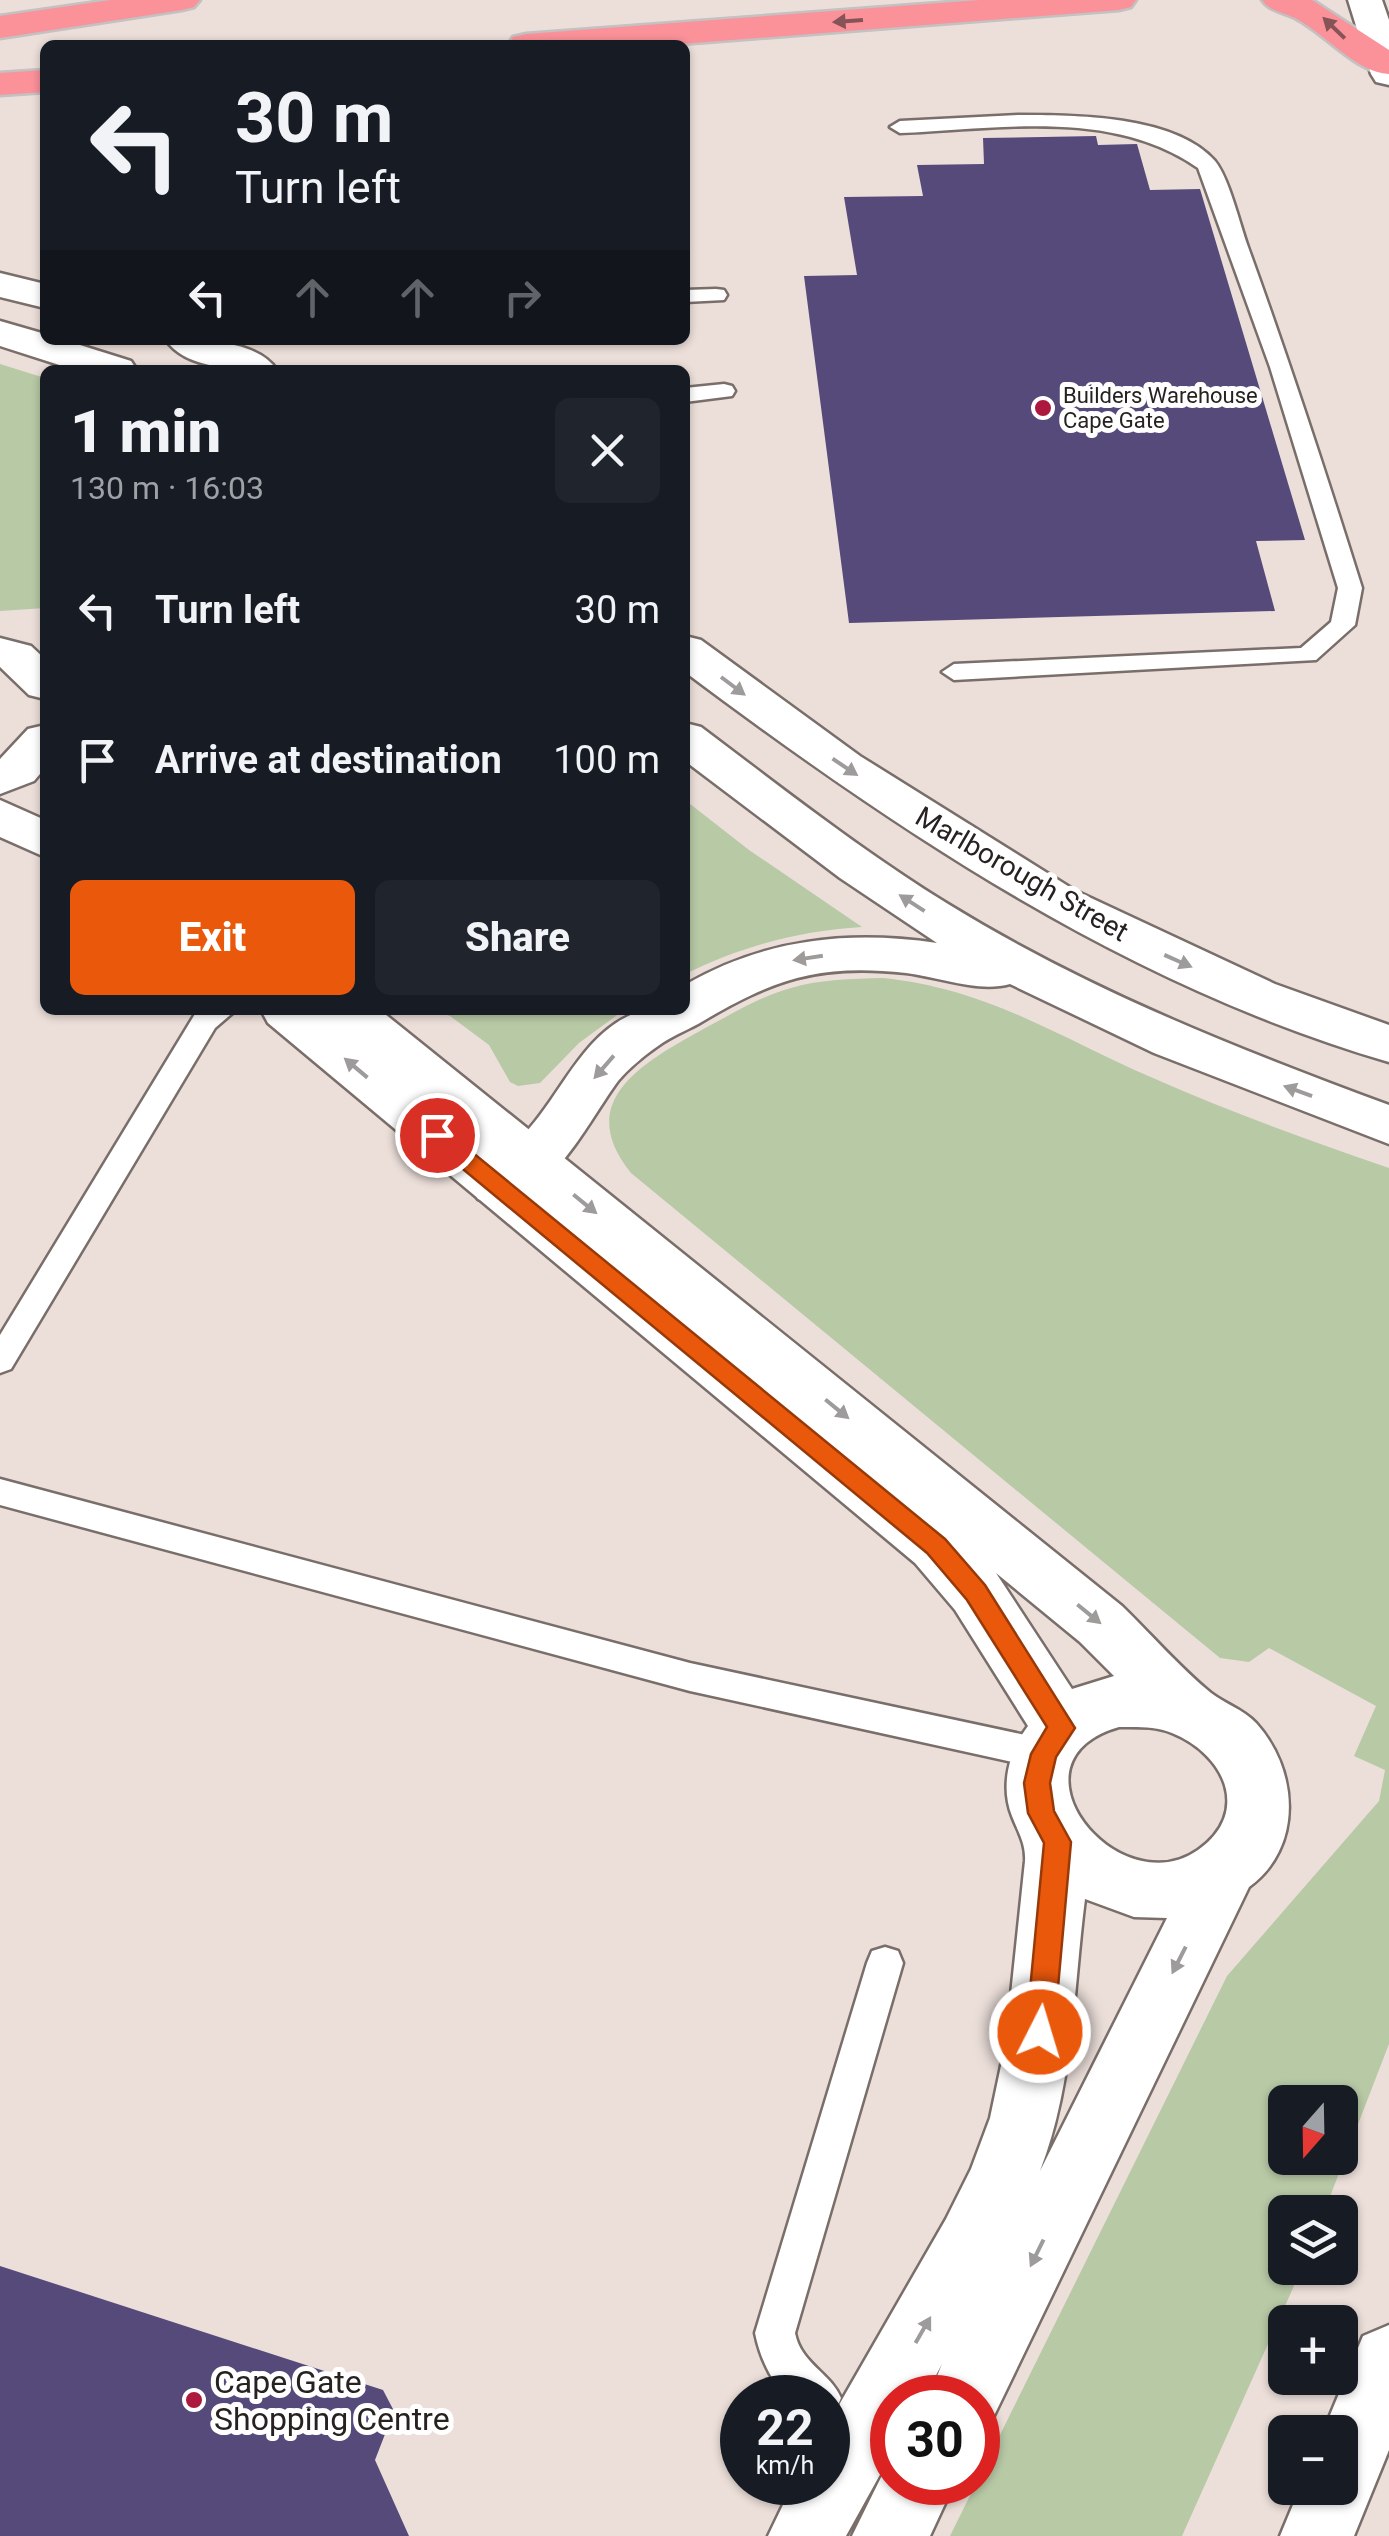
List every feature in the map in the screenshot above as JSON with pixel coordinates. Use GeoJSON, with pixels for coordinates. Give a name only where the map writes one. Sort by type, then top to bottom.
{"type":"FeatureCollection","features":[{"type":"Feature","properties":{"kind":"highway"},"geometry":{"type":"LineString","coordinates":[[0,27],[182,0]]}},
{"type":"Feature","properties":{"kind":"highway"},"geometry":{"type":"LineString","coordinates":[[592,40],[1120,0]]}},
{"type":"Feature","properties":{"kind":"highway"},"geometry":{"type":"LineString","coordinates":[[1279,0],[1310,8],[1332,22],[1344,38],[1387,69]]}},
{"type":"Feature","properties":{"kind":"highway"},"geometry":{"type":"LineString","coordinates":[[0,84],[40,81]]}},
{"type":"Feature","properties":{"kind":"street"},"geometry":{"type":"LineString","coordinates":[[1365,0],[1387,69]]}},
{"type":"Feature","properties":{"kind":"street"},"geometry":{"type":"LineString","coordinates":[[0,286],[40,295]]}},
{"type":"Feature","properties":{"kind":"street"},"geometry":{"type":"LineString","coordinates":[[0,333],[101,365]]}},
{"type":"Feature","properties":{"kind":"street"},"geometry":{"type":"LineString","coordinates":[[198,345],[245,365]]}},
{"type":"Feature","properties":{"kind":"street","name":"Marlborough Street"},"geometry":{"type":"LineString","coordinates":[[690,654],[843,767],[1059,903],[1257,996],[1389,1044]]}},
{"type":"Feature","properties":{"kind":"street"},"geometry":{"type":"LineString","coordinates":[[690,742],[876,879],[960,934],[1042,980],[1174,1042],[1389,1125]]}},
{"type":"Feature","properties":{"kind":"street"},"geometry":{"type":"LineString","coordinates":[[0,779],[17,770],[40,747]]}},
{"type":"Feature","properties":{"kind":"street"},"geometry":{"type":"LineString","coordinates":[[0,816],[40,838]]}},
{"type":"Feature","properties":{"kind":"street"},"geometry":{"type":"LineString","coordinates":[[690,1005],[752,972],[799,959],[855,952],[917,954],[1042,980]]}},
{"type":"Feature","properties":{"kind":"street"},"geometry":{"type":"LineString","coordinates":[[293,1015],[514,1173],[1101,1624],[1188,1709],[1226,1733],[1252,1767],[1260,1806],[1250,1844],[1222,1873],[975,2375]]}},
{"type":"Feature","properties":{"kind":"street"},"geometry":{"type":"LineString","coordinates":[[351,1015],[514,1173],[936,1546],[976,1592],[1053,1741]]}},
{"type":"Feature","properties":{"kind":"street"},"geometry":{"type":"LineString","coordinates":[[514,1173],[560,1129],[602,1065],[640,1032],[672,1015]]}},
{"type":"Feature","properties":{"kind":"street"},"geometry":{"type":"LineString","coordinates":[[1188,1709],[1154,1700],[1120,1700],[1088,1710],[1053,1741],[1037,1783],[1042,1813],[1058,1842],[1091,1872],[1135,1889],[1182,1889],[1222,1873]]}},
{"type":"Feature","properties":{"kind":"street"},"geometry":{"type":"LineString","coordinates":[[850,2395],[954,2274],[1016,2142],[1032,2084],[1040,2032],[1058,1842]]}},
{"type":"Feature","properties":{"kind":"street"},"geometry":{"type":"LineString","coordinates":[[1358,2436],[1389,2361]]}},
{"type":"Feature","properties":{"kind":"street"},"geometry":{"type":"LineString","coordinates":[[805,2536],[813,2505]]}},
{"type":"Feature","properties":{"kind":"street"},"geometry":{"type":"LineString","coordinates":[[889,2536],[906,2505]]}},
{"type":"Feature","properties":{"kind":"street"},"geometry":{"type":"LineString","coordinates":[[1317,2536],[1330,2505]]}},
{"type":"Feature","properties":{"kind":"lane"},"geometry":{"type":"LineString","coordinates":[[900,127],[1092,122],[1161,134],[1190,148],[1208,165],[1281,366],[1350,588],[1343,625],[1307,656],[954,672]]}},
{"type":"Feature","properties":{"kind":"lane"},"geometry":{"type":"LineString","coordinates":[[690,296],[716,295]]}},
{"type":"Feature","properties":{"kind":"lane"},"geometry":{"type":"LineString","coordinates":[[690,394],[724,391]]}},
{"type":"Feature","properties":{"kind":"lane"},"geometry":{"type":"LineString","coordinates":[[0,1360],[205,1020],[214,1015]]}},
{"type":"Feature","properties":{"kind":"lane"},"geometry":{"type":"LineString","coordinates":[[0,1492],[690,1678],[1053,1741]]}},
{"type":"Feature","properties":{"kind":"lane"},"geometry":{"type":"LineString","coordinates":[[792,2375],[778,2352],[775,2333],[886,1963]]}},
{"type":"Feature","properties":{"kind":"green space"},"geometry":{"type":"Polygon","coordinates":[[[0,364],[40,376],[40,608],[0,611],[0,364]]]}},
{"type":"Feature","properties":{"kind":"green space"},"geometry":{"type":"Polygon","coordinates":[[[690,804],[749,850],[862,927],[771,941],[690,972],[690,804]]]}},
{"type":"Feature","properties":{"kind":"green space"},"geometry":{"type":"Polygon","coordinates":[[[883,978],[957,992],[1022,1017],[1211,1103],[1389,1168],[1389,2044],[1358,2124],[1358,2085],[1268,2085],[1268,2175],[1338,2175],[1331,2195],[1268,2195],[1268,2285],[1294,2285],[1285,2305],[1268,2305],[1268,2344],[1182,2536],[950,2536],[965,2505],[1000,2505],[1000,2435],[1227,1976],[1379,1801],[1385,1770],[1354,1756],[1376,1706],[1269,1648],[1249,1662],[1220,1658],[631,1173],[615,1147],[609,1124],[613,1103],[641,1068],[684,1040],[769,996],[836,980],[883,978]]]}},
{"type":"Feature","properties":{"kind":"green space"},"geometry":{"type":"Polygon","coordinates":[[[447,1015],[617,1015],[579,1043],[540,1083],[518,1086],[510,1082],[489,1045],[447,1015]]]}},
{"type":"Feature","properties":{"kind":"building","name":"Builders Warehouse Cape Gate"},"geometry":{"type":"Polygon","coordinates":[[[1096,136],[1098,145],[1137,144],[1150,190],[1200,189],[1305,540],[1256,541],[1275,611],[849,623],[804,276],[857,275],[844,197],[923,196],[917,165],[984,164],[983,138],[1096,136]]]}},
{"type":"Feature","properties":{"kind":"building","name":"Cape Gate Shopping Centre"},"geometry":{"type":"Polygon","coordinates":[[[0,2266],[383,2390],[394,2411],[375,2460],[409,2536],[0,2536],[0,2266]]]}},
{"type":"Feature","properties":{"kind":"place","name":"Builders Warehouse Cape Gate"},"geometry":{"type":"Point","coordinates":[1043,408]}},
{"type":"Feature","properties":{"kind":"place","name":"Cape Gate Shopping Centre"},"geometry":{"type":"Point","coordinates":[194,2400]}},
{"type":"Feature","properties":{"kind":"route"},"geometry":{"type":"LineString","coordinates":[[437,1135],[936,1546],[976,1592],[1062,1728],[1044,1754],[1037,1783],[1042,1813],[1058,1842],[1040,2032]]}}]}
